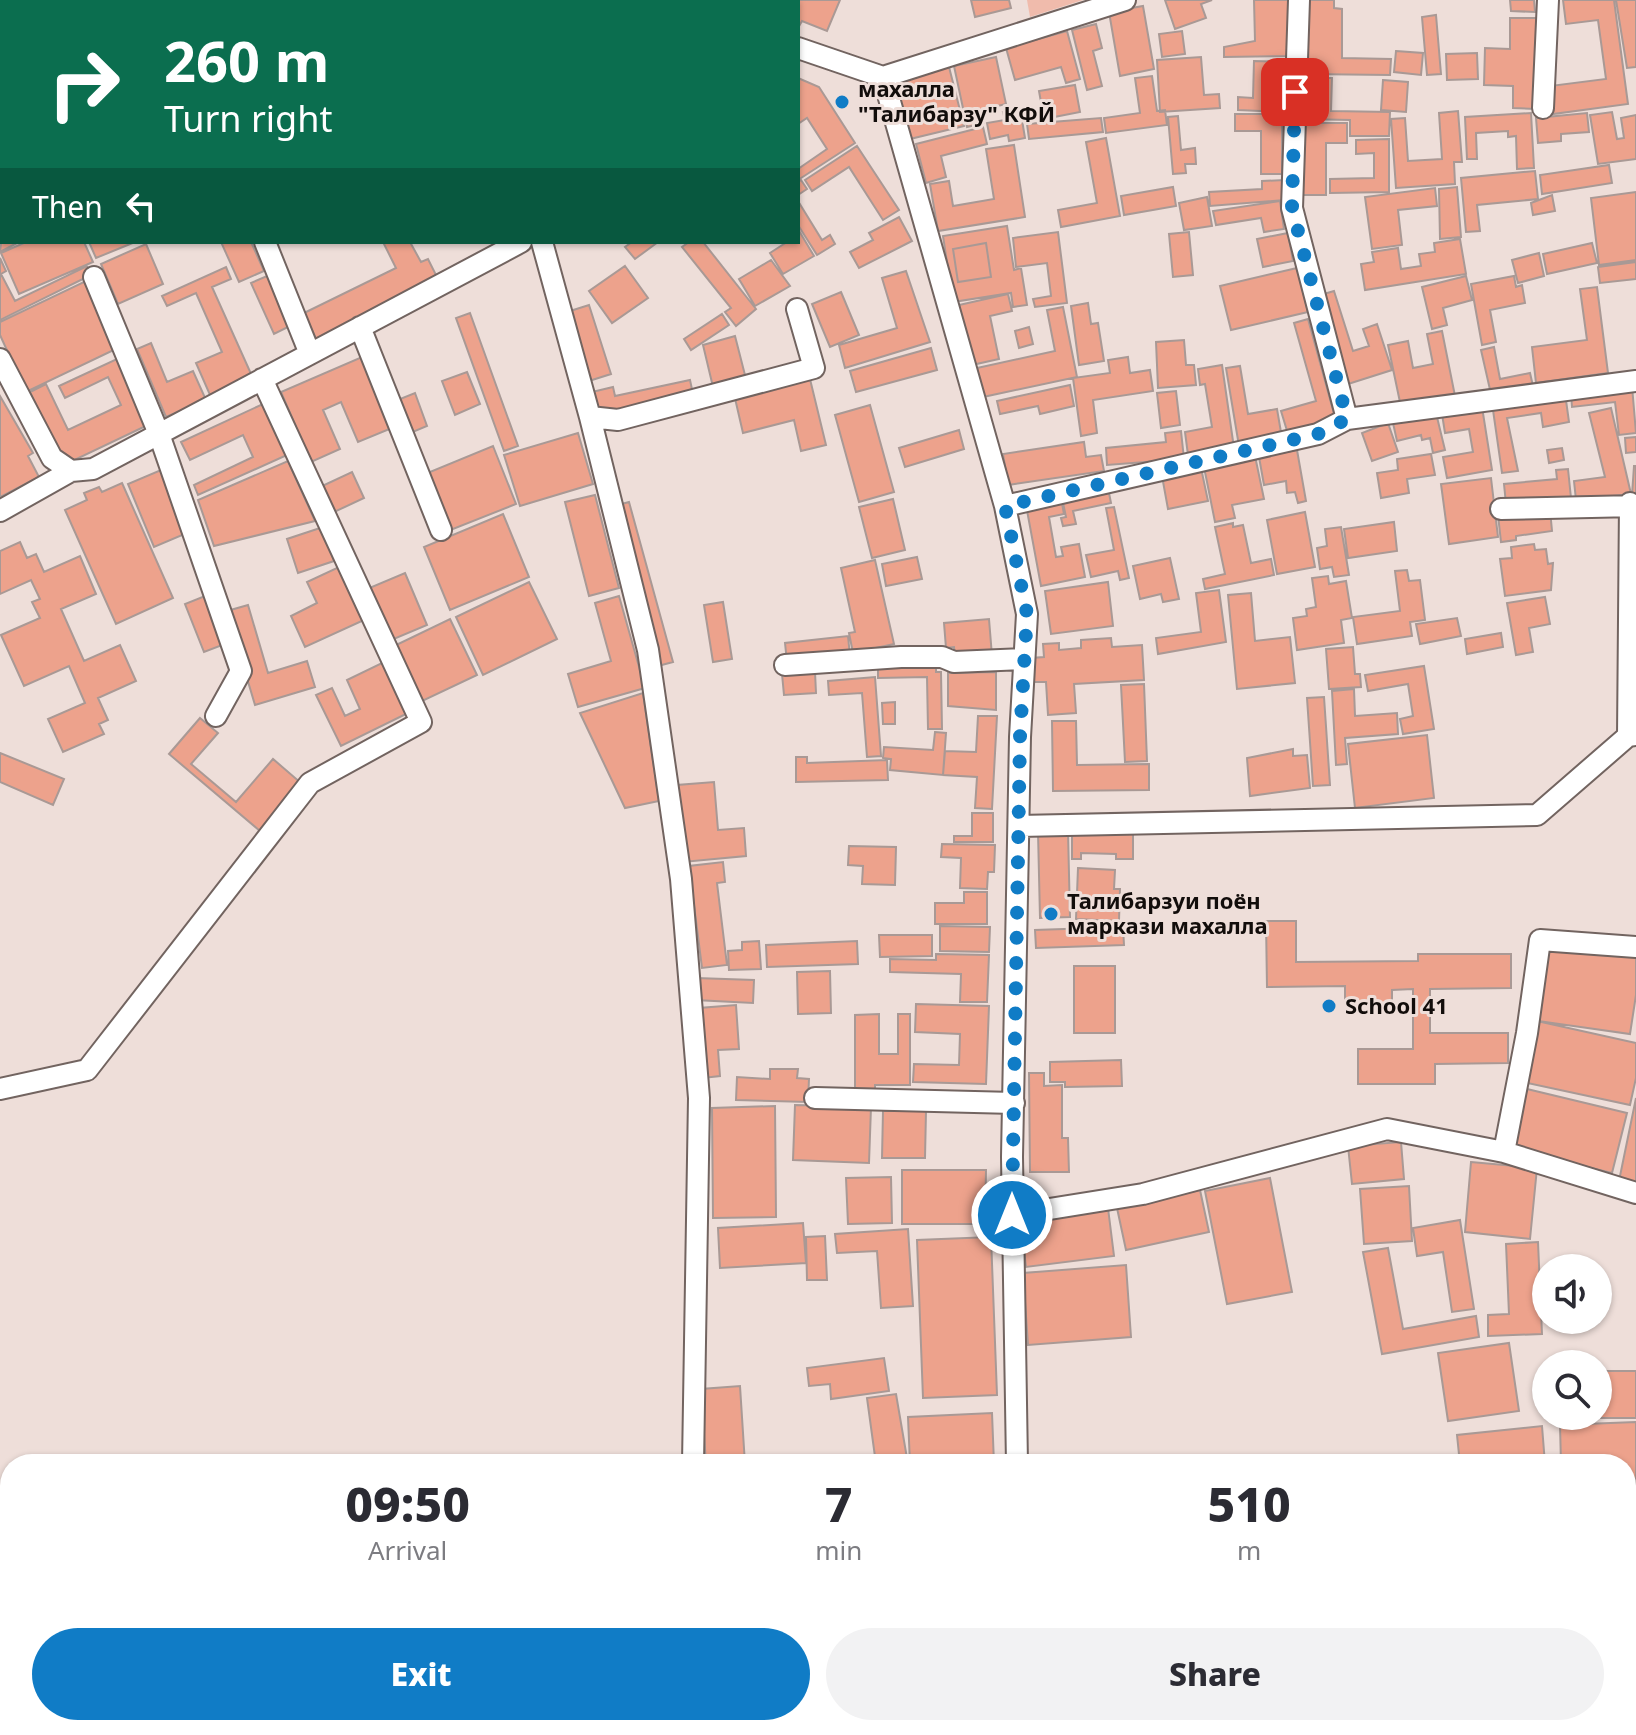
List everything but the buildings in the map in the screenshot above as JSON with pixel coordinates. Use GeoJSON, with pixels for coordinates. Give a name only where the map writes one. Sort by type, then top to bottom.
{"type":"FeatureCollection","features":[{"type":"Feature","properties":{"kind":"street"},"geometry":{"type":"LineString","coordinates":[[800,49],[883,77],[1125,0]]}},
{"type":"Feature","properties":{"kind":"street"},"geometry":{"type":"LineString","coordinates":[[1299,0],[1292,208],[1347,419]]}},
{"type":"Feature","properties":{"kind":"street"},"geometry":{"type":"LineString","coordinates":[[1543,108],[1548,0]]}},
{"type":"Feature","properties":{"kind":"street"},"geometry":{"type":"LineString","coordinates":[[883,77],[1005,506],[1027,614],[1022,659],[1012,1215],[1017,1454]]}},
{"type":"Feature","properties":{"kind":"street"},"geometry":{"type":"LineString","coordinates":[[266,244],[310,354]]}},
{"type":"Feature","properties":{"kind":"street"},"geometry":{"type":"LineString","coordinates":[[0,511],[71,471],[93,469],[517,244]]}},
{"type":"Feature","properties":{"kind":"street"},"geometry":{"type":"LineString","coordinates":[[543,244],[590,417],[648,650],[681,879],[699,1098],[693,1454]]}},
{"type":"Feature","properties":{"kind":"street"},"geometry":{"type":"LineString","coordinates":[[94,277],[159,434],[241,671],[216,716]]}},
{"type":"Feature","properties":{"kind":"street"},"geometry":{"type":"LineString","coordinates":[[590,417],[618,420],[814,368],[797,309]]}},
{"type":"Feature","properties":{"kind":"street"},"geometry":{"type":"LineString","coordinates":[[360,327],[441,530]]}},
{"type":"Feature","properties":{"kind":"street"},"geometry":{"type":"LineString","coordinates":[[0,359],[52,458],[71,471]]}},
{"type":"Feature","properties":{"kind":"street"},"geometry":{"type":"LineString","coordinates":[[0,1089],[87,1070],[310,783],[421,722],[262,379]]}},
{"type":"Feature","properties":{"kind":"street"},"geometry":{"type":"LineString","coordinates":[[1005,506],[1318,434],[1347,419],[1636,381]]}},
{"type":"Feature","properties":{"kind":"street"},"geometry":{"type":"LineString","coordinates":[[1019,826],[1537,815],[1632,736],[1633,504],[1501,509]]}},
{"type":"Feature","properties":{"kind":"street"},"geometry":{"type":"LineString","coordinates":[[785,665],[901,657],[942,657],[954,662],[1022,659]]}},
{"type":"Feature","properties":{"kind":"street"},"geometry":{"type":"LineString","coordinates":[[1504,1152],[1527,1033],[1540,940],[1636,947]]}},
{"type":"Feature","properties":{"kind":"street"},"geometry":{"type":"LineString","coordinates":[[815,1098],[1014,1103]]}},
{"type":"Feature","properties":{"kind":"street"},"geometry":{"type":"LineString","coordinates":[[1012,1215],[1143,1194],[1387,1129],[1504,1152],[1636,1193]]}},
{"type":"Feature","properties":{"kind":"shaded area"},"geometry":{"type":"Polygon","coordinates":[[[1027,0],[1083,0],[1030,17],[1027,0]]]}},
{"type":"Feature","properties":{"kind":"place","name":"махалла \"Талибарзу\" КФЙ"},"geometry":{"type":"Point","coordinates":[842,102]}},
{"type":"Feature","properties":{"kind":"place","name":"Талибарзуи поён маркази махалла"},"geometry":{"type":"Point","coordinates":[1051,914]}},
{"type":"Feature","properties":{"kind":"place","name":"School 41"},"geometry":{"type":"Point","coordinates":[1329,1006]}},
{"type":"Feature","properties":{"kind":"route"},"geometry":{"type":"LineString","coordinates":[[1012,1215],[1020,737],[1022,659],[1027,614],[1005,506],[1318,434],[1347,419],[1313,300],[1292,208],[1295,92]]}}]}
